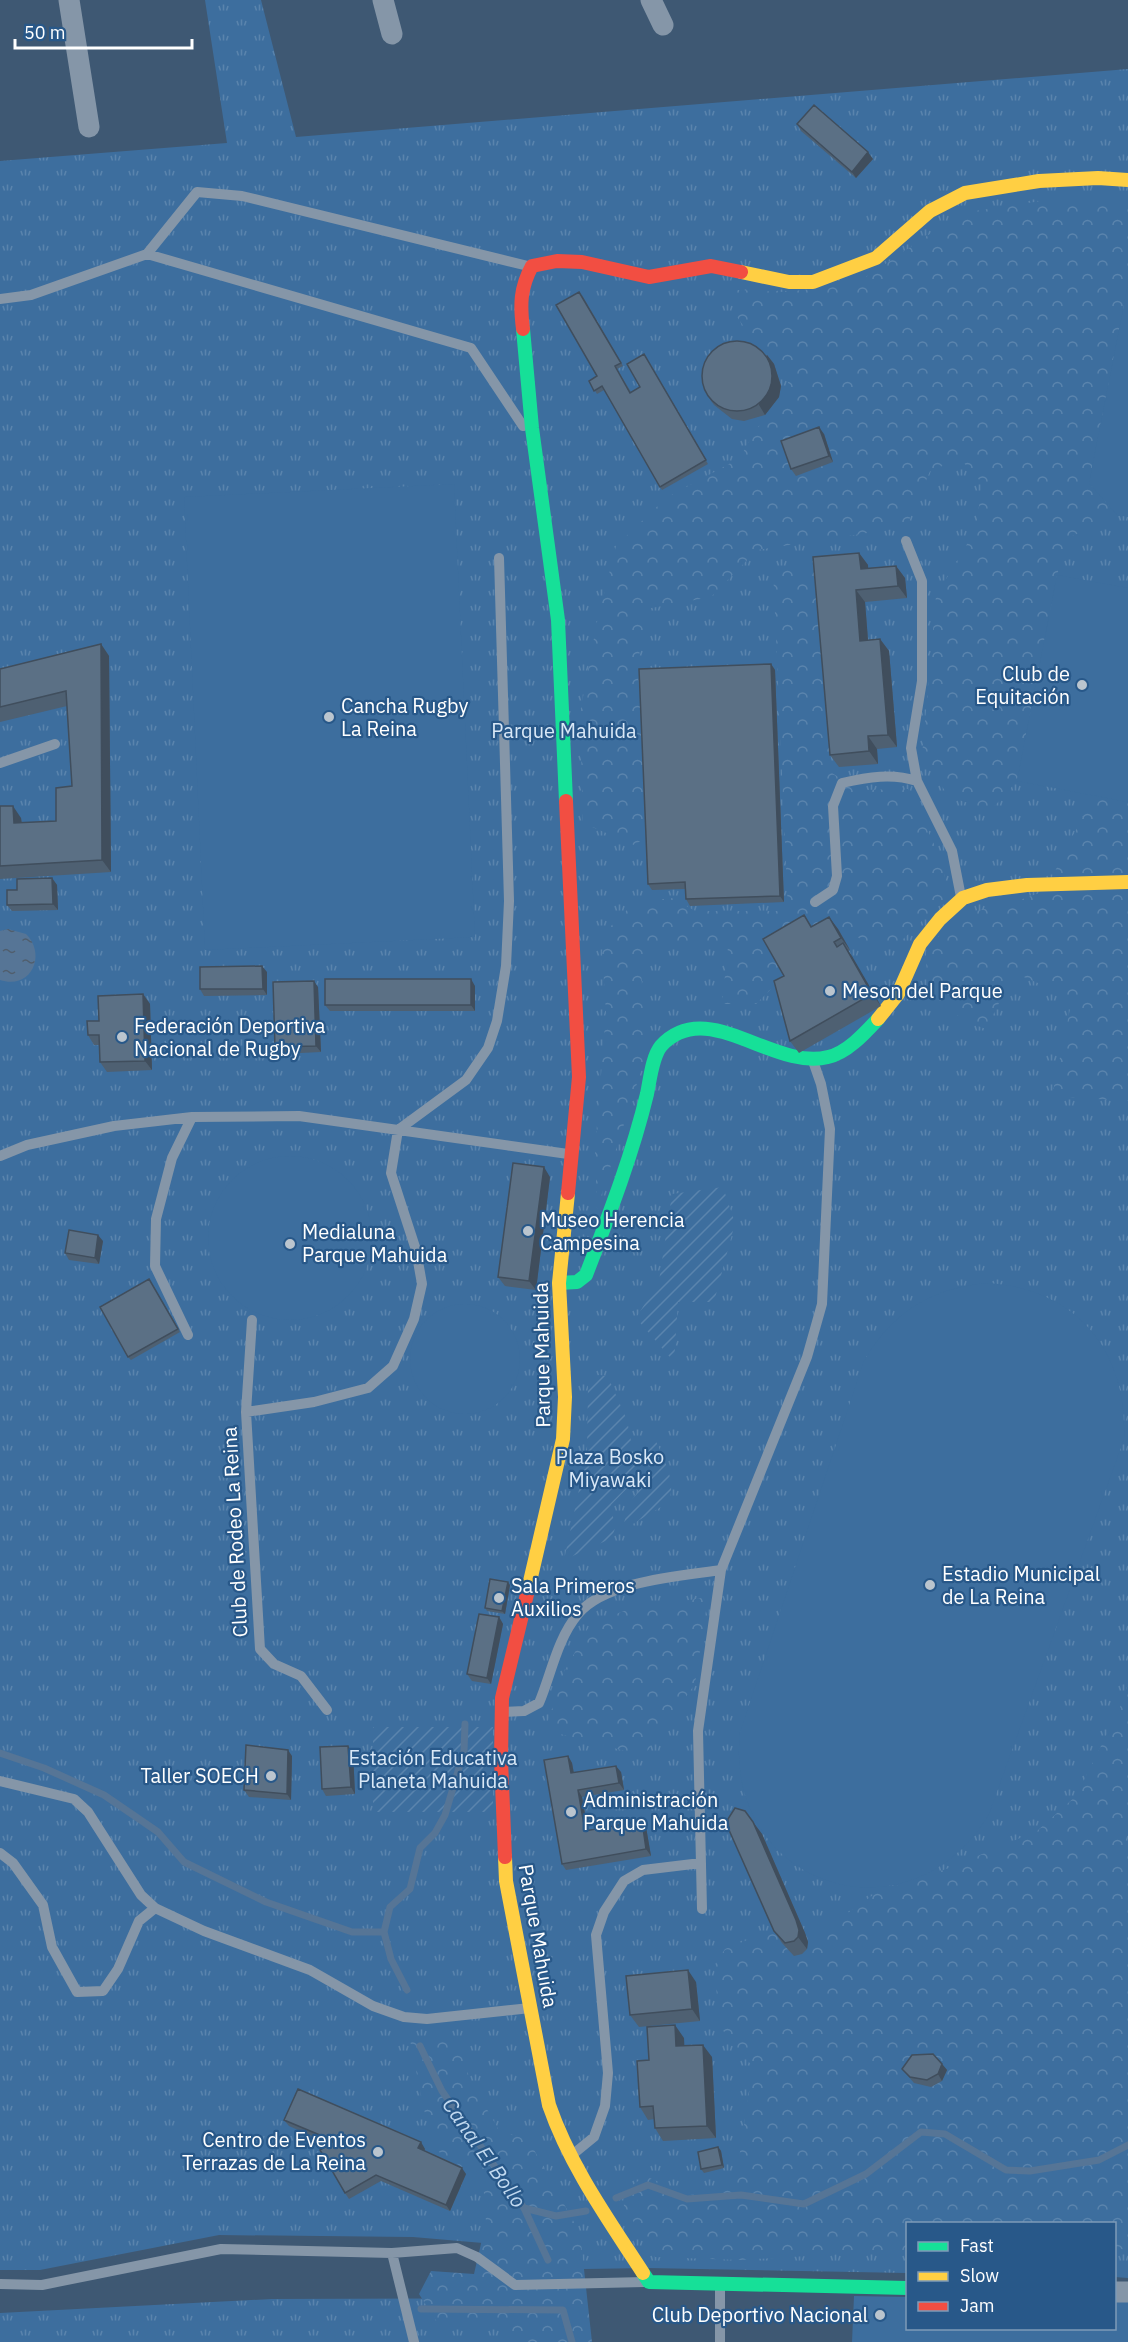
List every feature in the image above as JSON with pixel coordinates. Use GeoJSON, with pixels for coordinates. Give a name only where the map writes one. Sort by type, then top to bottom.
{"type":"FeatureCollection","features":[{"type":"Feature","properties":{"kind":"street"},"geometry":{"type":"LineString","coordinates":[[69,0],[89,127]]}},
{"type":"Feature","properties":{"kind":"street"},"geometry":{"type":"LineString","coordinates":[[383,0],[392,34]]}},
{"type":"Feature","properties":{"kind":"street"},"geometry":{"type":"LineString","coordinates":[[651,0],[663,25]]}},
{"type":"Feature","properties":{"kind":"street"},"geometry":{"type":"LineString","coordinates":[[532,266],[557,261],[582,262],[648,277],[711,266],[789,282],[813,282],[876,258],[930,211],[965,193],[1040,181],[1098,178],[1128,180]]}},
{"type":"Feature","properties":{"kind":"street","name":"Parque Mahuida"},"geometry":{"type":"LineString","coordinates":[[532,266],[524,281],[520,301],[534,443],[558,620],[579,1077],[559,1283],[565,1397],[563,1439],[502,1698],[501,1759],[506,1881],[549,2105],[569,2157],[649,2282]]}},
{"type":"Feature","properties":{"kind":"street"},"geometry":{"type":"LineString","coordinates":[[559,1283],[577,1282],[586,1275],[636,1139],[658,1048],[674,1034],[688,1030],[720,1029],[793,1058],[813,1060],[831,1056],[867,1030],[896,999],[918,947],[949,910],[968,896],[999,889],[1053,884],[1128,882]]}},
{"type":"Feature","properties":{"kind":"street"},"geometry":{"type":"LineString","coordinates":[[649,2282],[906,2288]]}},
{"type":"Feature","properties":{"kind":"lane"},"geometry":{"type":"LineString","coordinates":[[0,299],[31,295],[147,255],[197,192],[242,196],[532,266]]}},
{"type":"Feature","properties":{"kind":"lane"},"geometry":{"type":"LineString","coordinates":[[147,255],[471,348],[534,443]]}},
{"type":"Feature","properties":{"kind":"lane"},"geometry":{"type":"LineString","coordinates":[[906,541],[922,581],[922,681],[911,748],[917,781],[952,851],[961,901]]}},
{"type":"Feature","properties":{"kind":"lane"},"geometry":{"type":"LineString","coordinates":[[246,1412],[314,1402],[368,1388],[393,1366],[414,1319],[422,1284],[416,1250],[392,1173],[398,1130],[466,1080],[489,1048],[497,1020],[506,966],[509,902],[499,558]]}},
{"type":"Feature","properties":{"kind":"lane"},"geometry":{"type":"LineString","coordinates":[[0,763],[55,744]]}},
{"type":"Feature","properties":{"kind":"lane"},"geometry":{"type":"LineString","coordinates":[[815,902],[833,890],[837,876],[832,806],[842,783],[866,777],[901,776],[917,781]]}},
{"type":"Feature","properties":{"kind":"lane"},"geometry":{"type":"LineString","coordinates":[[702,1909],[698,1731],[721,1570],[807,1357],[822,1304],[830,1129],[821,1084],[813,1060]]}},
{"type":"Feature","properties":{"kind":"lane"},"geometry":{"type":"LineString","coordinates":[[0,1156],[27,1145],[114,1126],[192,1117],[299,1116],[572,1154]]}},
{"type":"Feature","properties":{"kind":"lane"},"geometry":{"type":"LineString","coordinates":[[188,1335],[155,1266],[156,1220],[172,1158],[192,1117]]}},
{"type":"Feature","properties":{"kind":"lane","name":"Club de Rodeo La Reina"},"geometry":{"type":"LineString","coordinates":[[252,1320],[246,1412],[261,1649],[274,1664],[302,1676],[327,1710]]}},
{"type":"Feature","properties":{"kind":"lane"},"geometry":{"type":"LineString","coordinates":[[502,1712],[524,1711],[539,1703],[559,1648],[578,1614],[601,1596],[677,1576],[721,1570]]}},
{"type":"Feature","properties":{"kind":"lane"},"geometry":{"type":"LineString","coordinates":[[0,1781],[74,1799],[88,1812],[141,1895],[155,1908],[204,1930],[310,1970],[373,2006],[404,2017],[427,2019],[531,2008]]}},
{"type":"Feature","properties":{"kind":"lane"},"geometry":{"type":"LineString","coordinates":[[0,1853],[12,1863],[43,1905],[52,1947],[77,1992],[103,1991],[118,1969],[139,1921],[155,1908]]}},
{"type":"Feature","properties":{"kind":"lane"},"geometry":{"type":"LineString","coordinates":[[569,2157],[594,2137],[605,2106],[608,2073],[596,1935],[604,1911],[624,1881],[643,1870],[701,1863]]}},
{"type":"Feature","properties":{"kind":"lane"},"geometry":{"type":"LineString","coordinates":[[0,2284],[42,2284],[221,2249],[392,2253],[456,2248],[477,2257],[515,2284],[649,2282]]}},
{"type":"Feature","properties":{"kind":"lane"},"geometry":{"type":"LineString","coordinates":[[392,2253],[414,2342]]}},
{"type":"Feature","properties":{"kind":"lane"},"geometry":{"type":"LineString","coordinates":[[720,2284],[720,2342]]}},
{"type":"Feature","properties":{"kind":"green space","name":"Parque Mahuida"},"geometry":{"type":"Polygon","coordinates":[[[205,0],[261,0],[296,137],[1128,69],[1128,2278],[1116,2277],[1116,2222],[906,2222],[906,2273],[648,2268],[519,2270],[483,2243],[413,2237],[219,2235],[40,2270],[0,2270],[0,161],[227,143],[205,0]]]}},
{"type":"Feature","properties":{"kind":"green space"},"geometry":{"type":"Polygon","coordinates":[[[1061,198],[1128,198],[1128,284],[1089,483],[1117,515],[1068,538],[1057,575],[1017,781],[991,810],[949,797],[922,756],[936,596],[976,529],[982,483],[962,461],[931,469],[906,527],[757,550],[711,597],[646,609],[637,670],[655,832],[634,845],[583,823],[580,713],[597,622],[616,546],[666,498],[740,458],[753,434],[790,387],[777,357],[749,334],[735,314],[737,290],[783,292],[854,285],[961,213],[1061,198]]]}},
{"type":"Feature","properties":{"kind":"green space"},"geometry":{"type":"Polygon","coordinates":[[[1128,284],[1128,517],[1117,515],[1089,483],[1128,284]]]}},
{"type":"Feature","properties":{"kind":"green space","name":"Cancha Rugby La Reina"},"geometry":{"type":"Polygon","coordinates":[[[454,484],[475,937],[205,950],[184,497],[454,484]]]}},
{"type":"Feature","properties":{"kind":"green space"},"geometry":{"type":"Polygon","coordinates":[[[816,566],[832,773],[859,790],[908,789],[942,861],[948,896],[900,942],[869,948],[859,938],[825,927],[790,951],[779,981],[756,1004],[722,1004],[728,947],[687,943],[660,946],[641,971],[647,1052],[597,1209],[595,1150],[606,1012],[602,952],[609,928],[635,902],[673,898],[695,911],[788,911],[773,568],[816,566]]]}},
{"type":"Feature","properties":{"kind":"green space","name":"Club de Equitación"},"geometry":{"type":"Polygon","coordinates":[[[1057,575],[1128,588],[1128,802],[1017,781],[1057,575]]]}},
{"type":"Feature","properties":{"kind":"green space"},"geometry":{"type":"Polygon","coordinates":[[[1093,796],[1128,802],[1128,1101],[1052,1096],[1070,1009],[1057,991],[1014,973],[986,1029],[964,1021],[927,988],[926,952],[956,915],[1009,904],[1045,891],[1093,796]]]}},
{"type":"Feature","properties":{"kind":"green space","name":"Medialuna Parque Mahuida"},"geometry":{"type":"Polygon","coordinates":[[[290,1156],[321,1162],[348,1180],[366,1207],[372,1238],[366,1269],[348,1296],[321,1314],[290,1320],[259,1314],[232,1296],[214,1269],[208,1238],[214,1207],[232,1180],[259,1162],[290,1156]]]}},
{"type":"Feature","properties":{"kind":"green space"},"geometry":{"type":"Polygon","coordinates":[[[723,1187],[735,1223],[714,1302],[678,1302],[674,1362],[636,1318],[659,1281],[672,1194],[723,1187]]]}},
{"type":"Feature","properties":{"kind":"green space","name":"Estadio Municipal de La Reina"},"geometry":{"type":"Polygon","coordinates":[[[989,1283],[1020,1288],[1048,1298],[1071,1312],[1091,1331],[1106,1353],[1117,1378],[1123,1407],[1124,1439],[989,1814],[955,1855],[914,1879],[871,1887],[828,1881],[790,1861],[761,1829],[743,1785],[740,1732],[864,1361],[887,1329],[916,1305],[950,1290],[989,1283]]]}},
{"type":"Feature","properties":{"kind":"green space"},"geometry":{"type":"Polygon","coordinates":[[[465,1304],[486,1308],[504,1320],[516,1338],[520,1359],[516,1380],[504,1398],[486,1410],[465,1414],[444,1410],[426,1398],[414,1380],[410,1359],[414,1338],[426,1320],[444,1308],[465,1304]]]}},
{"type":"Feature","properties":{"kind":"green space","name":"Plaza Bosko Miyawaki"},"geometry":{"type":"Polygon","coordinates":[[[600,1375],[608,1377],[627,1420],[637,1472],[635,1480],[611,1505],[615,1528],[612,1538],[564,1560],[587,1452],[588,1385],[590,1377],[600,1375]]]}},
{"type":"Feature","properties":{"kind":"green space"},"geometry":{"type":"Polygon","coordinates":[[[655,1439],[670,1477],[669,1502],[628,1527],[624,1523],[629,1504],[650,1475],[645,1441],[655,1439]]]}},
{"type":"Feature","properties":{"kind":"green space"},"geometry":{"type":"Polygon","coordinates":[[[708,1597],[695,1684],[644,1756],[545,1730],[564,1672],[591,1623],[627,1610],[708,1597]]]}},
{"type":"Feature","properties":{"kind":"green space"},"geometry":{"type":"Polygon","coordinates":[[[1128,1684],[1128,1824],[1125,1839],[1128,1845],[1128,2250],[1116,2248],[1116,2222],[906,2222],[906,2250],[739,2260],[655,2257],[624,2206],[623,2192],[645,2176],[687,2194],[715,2197],[738,2165],[753,2067],[720,2027],[714,1966],[725,1949],[762,1934],[825,1929],[876,1893],[949,1868],[1037,1831],[1076,1796],[1119,1710],[1128,1684]]]}},
{"type":"Feature","properties":{"kind":"green space","name":"Estación Educativa Planeta Mahuida"},"geometry":{"type":"Polygon","coordinates":[[[373,1727],[493,1727],[493,1812],[373,1812],[373,1727]]]}},
{"type":"Feature","properties":{"kind":"green space"},"geometry":{"type":"Polygon","coordinates":[[[432,2034],[461,2041],[469,2078],[500,2132],[528,2139],[580,2233],[592,2342],[523,2342],[496,2322],[439,2325],[419,2294],[431,2271],[474,2274],[486,2222],[483,2181],[439,2152],[424,2110],[410,2040],[432,2034]]]}},
{"type":"Feature","properties":{"kind":"green space","name":"Club Deportivo Nacional"},"geometry":{"type":"Polygon","coordinates":[[[854,2296],[906,2297],[906,2330],[1116,2330],[1116,2301],[1128,2301],[1128,2342],[852,2342],[854,2296]]]}},
{"type":"Feature","properties":{"kind":"green space"},"geometry":{"type":"Polygon","coordinates":[[[549,2298],[561,2342],[0,2342],[0,2313],[272,2299],[549,2298]]]}},
{"type":"Feature","properties":{"kind":"water"},"geometry":{"type":"Polygon","coordinates":[[[8,929],[26,934],[35,951],[32,969],[20,980],[11,982],[0,980],[0,931],[8,929]]]}},
{"type":"Feature","properties":{"kind":"building"},"geometry":{"type":"Polygon","coordinates":[[[814,105],[868,152],[852,172],[797,124],[814,105]]]}},
{"type":"Feature","properties":{"kind":"building"},"geometry":{"type":"Polygon","coordinates":[[[579,292],[621,363],[615,366],[630,393],[640,387],[627,364],[644,354],[706,460],[660,487],[602,386],[594,391],[589,381],[597,376],[556,305],[579,292]]]}},
{"type":"Feature","properties":{"kind":"building"},"geometry":{"type":"Polygon","coordinates":[[[744,341],[757,347],[766,356],[770,362],[772,376],[770,390],[762,401],[751,409],[730,411],[712,401],[704,390],[702,369],[712,351],[723,343],[744,341]]]}},
{"type":"Feature","properties":{"kind":"building"},"geometry":{"type":"Polygon","coordinates":[[[819,427],[829,456],[791,469],[781,441],[819,427]]]}},
{"type":"Feature","properties":{"kind":"building"},"geometry":{"type":"Polygon","coordinates":[[[859,553],[861,569],[896,566],[898,586],[856,590],[860,641],[880,639],[888,735],[868,736],[869,751],[830,755],[813,557],[859,553]]]}},
{"type":"Feature","properties":{"kind":"building"},"geometry":{"type":"Polygon","coordinates":[[[101,644],[102,860],[0,866],[0,806],[13,806],[14,823],[56,821],[56,788],[72,786],[66,691],[0,707],[0,669],[101,644]]]}},
{"type":"Feature","properties":{"kind":"building"},"geometry":{"type":"Polygon","coordinates":[[[771,664],[780,896],[686,899],[685,882],[648,884],[639,669],[771,664]]]}},
{"type":"Feature","properties":{"kind":"building"},"geometry":{"type":"Polygon","coordinates":[[[52,878],[53,904],[7,905],[7,890],[17,890],[17,879],[52,878]]]}},
{"type":"Feature","properties":{"kind":"building","name":"Meson del Parque"},"geometry":{"type":"Polygon","coordinates":[[[804,915],[811,927],[829,917],[841,938],[834,942],[837,947],[843,943],[872,994],[790,1041],[774,981],[784,976],[763,939],[804,915]]]}},
{"type":"Feature","properties":{"kind":"building"},"geometry":{"type":"Polygon","coordinates":[[[262,966],[263,989],[200,989],[200,967],[262,966]]]}},
{"type":"Feature","properties":{"kind":"building"},"geometry":{"type":"Polygon","coordinates":[[[325,979],[471,979],[471,1005],[325,1005],[325,979]]]}},
{"type":"Feature","properties":{"kind":"building"},"geometry":{"type":"Polygon","coordinates":[[[314,981],[316,1046],[275,1047],[273,982],[314,981]]]}},
{"type":"Feature","properties":{"kind":"building","name":"Federación Deportiva Nacional de Rugby"},"geometry":{"type":"Polygon","coordinates":[[[143,994],[145,1061],[100,1062],[99,1035],[88,1035],[87,1021],[99,1021],[98,996],[143,994]]]}},
{"type":"Feature","properties":{"kind":"building","name":"Museo Herencia Campesina"},"geometry":{"type":"Polygon","coordinates":[[[513,1163],[544,1167],[529,1281],[498,1277],[513,1163]]]}},
{"type":"Feature","properties":{"kind":"building"},"geometry":{"type":"Polygon","coordinates":[[[69,1230],[98,1235],[95,1258],[65,1253],[69,1230]]]}},
{"type":"Feature","properties":{"kind":"building"},"geometry":{"type":"Polygon","coordinates":[[[149,1279],[178,1329],[128,1357],[100,1307],[149,1279]]]}},
{"type":"Feature","properties":{"kind":"building","name":"Sala Primeros Auxilios"},"geometry":{"type":"Polygon","coordinates":[[[490,1579],[508,1582],[502,1611],[485,1608],[490,1579]]]}},
{"type":"Feature","properties":{"kind":"building"},"geometry":{"type":"Polygon","coordinates":[[[479,1614],[499,1617],[487,1678],[467,1674],[479,1614]]]}},
{"type":"Feature","properties":{"kind":"building","name":"Taller SOECH"},"geometry":{"type":"Polygon","coordinates":[[[246,1745],[288,1750],[287,1794],[244,1790],[246,1745]]]}},
{"type":"Feature","properties":{"kind":"building"},"geometry":{"type":"Polygon","coordinates":[[[348,1746],[351,1787],[322,1789],[320,1747],[348,1746]]]}},
{"type":"Feature","properties":{"kind":"building","name":"Administración Parque Mahuida"},"geometry":{"type":"Polygon","coordinates":[[[568,1756],[571,1773],[616,1766],[619,1783],[578,1790],[585,1831],[642,1821],[646,1849],[562,1864],[544,1760],[568,1756]]]}},
{"type":"Feature","properties":{"kind":"building"},"geometry":{"type":"Polygon","coordinates":[[[735,1808],[745,1811],[753,1822],[796,1920],[799,1930],[798,1937],[794,1941],[785,1943],[774,1931],[729,1830],[728,1819],[735,1808]]]}},
{"type":"Feature","properties":{"kind":"building"},"geometry":{"type":"Polygon","coordinates":[[[688,1970],[692,2009],[630,2015],[626,1976],[688,1970]]]}},
{"type":"Feature","properties":{"kind":"building"},"geometry":{"type":"Polygon","coordinates":[[[675,2025],[676,2046],[703,2045],[707,2126],[655,2128],[653,2106],[640,2107],[637,2061],[649,2060],[647,2027],[675,2025]]]}},
{"type":"Feature","properties":{"kind":"building"},"geometry":{"type":"Polygon","coordinates":[[[933,2054],[942,2064],[938,2074],[927,2080],[910,2077],[902,2069],[912,2055],[933,2054]]]}},
{"type":"Feature","properties":{"kind":"building","name":"Centro de Eventos Terrazas de La Reina"},"geometry":{"type":"Polygon","coordinates":[[[298,2089],[421,2142],[418,2148],[462,2168],[446,2205],[376,2175],[345,2193],[320,2150],[334,2141],[284,2120],[298,2089]]]}},
{"type":"Feature","properties":{"kind":"building"},"geometry":{"type":"Polygon","coordinates":[[[718,2147],[722,2165],[701,2169],[698,2152],[718,2147]]]}},
{"type":"Feature","properties":{"kind":"waterway","name":"Canal El Bollo"},"geometry":{"type":"LineString","coordinates":[[407,1990],[391,1959],[384,1932],[390,1907],[410,1889],[420,1848],[435,1833],[445,1815],[464,1751],[465,1724]]}},
{"type":"Feature","properties":{"kind":"waterway"},"geometry":{"type":"LineString","coordinates":[[0,1753],[44,1768],[104,1795],[158,1832],[184,1862],[266,1902],[352,1932],[384,1932]]}},
{"type":"Feature","properties":{"kind":"waterway","name":"Canal El Bollo"},"geometry":{"type":"LineString","coordinates":[[420,2046],[442,2091],[524,2208],[548,2260]]}},
{"type":"Feature","properties":{"kind":"waterway"},"geometry":{"type":"LineString","coordinates":[[616,2198],[648,2185],[687,2199],[741,2195],[804,2204],[866,2174],[921,2132],[945,2134],[1006,2170],[1030,2171],[1099,2160],[1128,2145]]}},
{"type":"Feature","properties":{"kind":"waterway"},"geometry":{"type":"LineString","coordinates":[[524,2208],[556,2216],[586,2211]]}},
{"type":"Feature","properties":{"kind":"waterway"},"geometry":{"type":"LineString","coordinates":[[421,2309],[563,2310],[572,2342]]}},
{"type":"Feature","properties":{"kind":"traffic: fast"},"geometry":{"type":"LineString","coordinates":[[523,329],[532,428],[558,620],[566,801]]}},
{"type":"Feature","properties":{"kind":"traffic: fast"},"geometry":{"type":"LineString","coordinates":[[559,1283],[577,1282],[586,1275],[627,1163],[647,1094],[653,1062],[661,1046],[679,1033],[699,1029],[720,1031],[785,1054],[807,1058],[828,1057],[849,1047],[878,1019]]}},
{"type":"Feature","properties":{"kind":"traffic: fast"},"geometry":{"type":"LineString","coordinates":[[643,2273],[649,2282],[906,2288]]}},
{"type":"Feature","properties":{"kind":"traffic: slow"},"geometry":{"type":"LineString","coordinates":[[741,272],[789,282],[813,282],[876,258],[930,211],[965,193],[1039,181],[1098,178],[1128,180]]}},
{"type":"Feature","properties":{"kind":"traffic: slow"},"geometry":{"type":"LineString","coordinates":[[878,1019],[898,994],[920,944],[940,919],[963,898],[987,890],[1027,885],[1128,882]]}},
{"type":"Feature","properties":{"kind":"traffic: slow"},"geometry":{"type":"LineString","coordinates":[[528,1590],[563,1439],[565,1397],[559,1283],[568,1193]]}},
{"type":"Feature","properties":{"kind":"traffic: slow"},"geometry":{"type":"LineString","coordinates":[[505,1857],[506,1881],[549,2105],[579,2171],[643,2273]]}},
{"type":"Feature","properties":{"kind":"traffic: jam"},"geometry":{"type":"LineString","coordinates":[[523,329],[522,297],[532,266],[557,261],[582,262],[649,277],[711,266],[741,272]]}},
{"type":"Feature","properties":{"kind":"traffic: jam"},"geometry":{"type":"LineString","coordinates":[[566,801],[579,1077],[568,1193]]}},
{"type":"Feature","properties":{"kind":"traffic: jam"},"geometry":{"type":"LineString","coordinates":[[505,1857],[501,1759],[502,1698],[528,1590]]}},
{"type":"Feature","properties":{"kind":"place","name":"Club de Equitación"},"geometry":{"type":"Point","coordinates":[1082,685]}},
{"type":"Feature","properties":{"kind":"place","name":"Cancha Rugby La Reina"},"geometry":{"type":"Point","coordinates":[329,717]}},
{"type":"Feature","properties":{"kind":"place","name":"Meson del Parque"},"geometry":{"type":"Point","coordinates":[830,991]}},
{"type":"Feature","properties":{"kind":"place","name":"Federación Deportiva Nacional de Rugby"},"geometry":{"type":"Point","coordinates":[122,1037]}},
{"type":"Feature","properties":{"kind":"place","name":"Museo Herencia Campesina"},"geometry":{"type":"Point","coordinates":[528,1231]}},
{"type":"Feature","properties":{"kind":"place","name":"Medialuna Parque Mahuida"},"geometry":{"type":"Point","coordinates":[290,1244]}},
{"type":"Feature","properties":{"kind":"place","name":"Estadio Municipal de La Reina"},"geometry":{"type":"Point","coordinates":[930,1585]}},
{"type":"Feature","properties":{"kind":"place","name":"Sala Primeros Auxilios"},"geometry":{"type":"Point","coordinates":[499,1598]}},
{"type":"Feature","properties":{"kind":"place","name":"Taller SOECH"},"geometry":{"type":"Point","coordinates":[271,1776]}},
{"type":"Feature","properties":{"kind":"place","name":"Administración Parque Mahuida"},"geometry":{"type":"Point","coordinates":[571,1812]}},
{"type":"Feature","properties":{"kind":"place","name":"Centro de Eventos Terrazas de La Reina"},"geometry":{"type":"Point","coordinates":[378,2152]}},
{"type":"Feature","properties":{"kind":"place","name":"Club Deportivo Nacional"},"geometry":{"type":"Point","coordinates":[880,2315]}}]}
